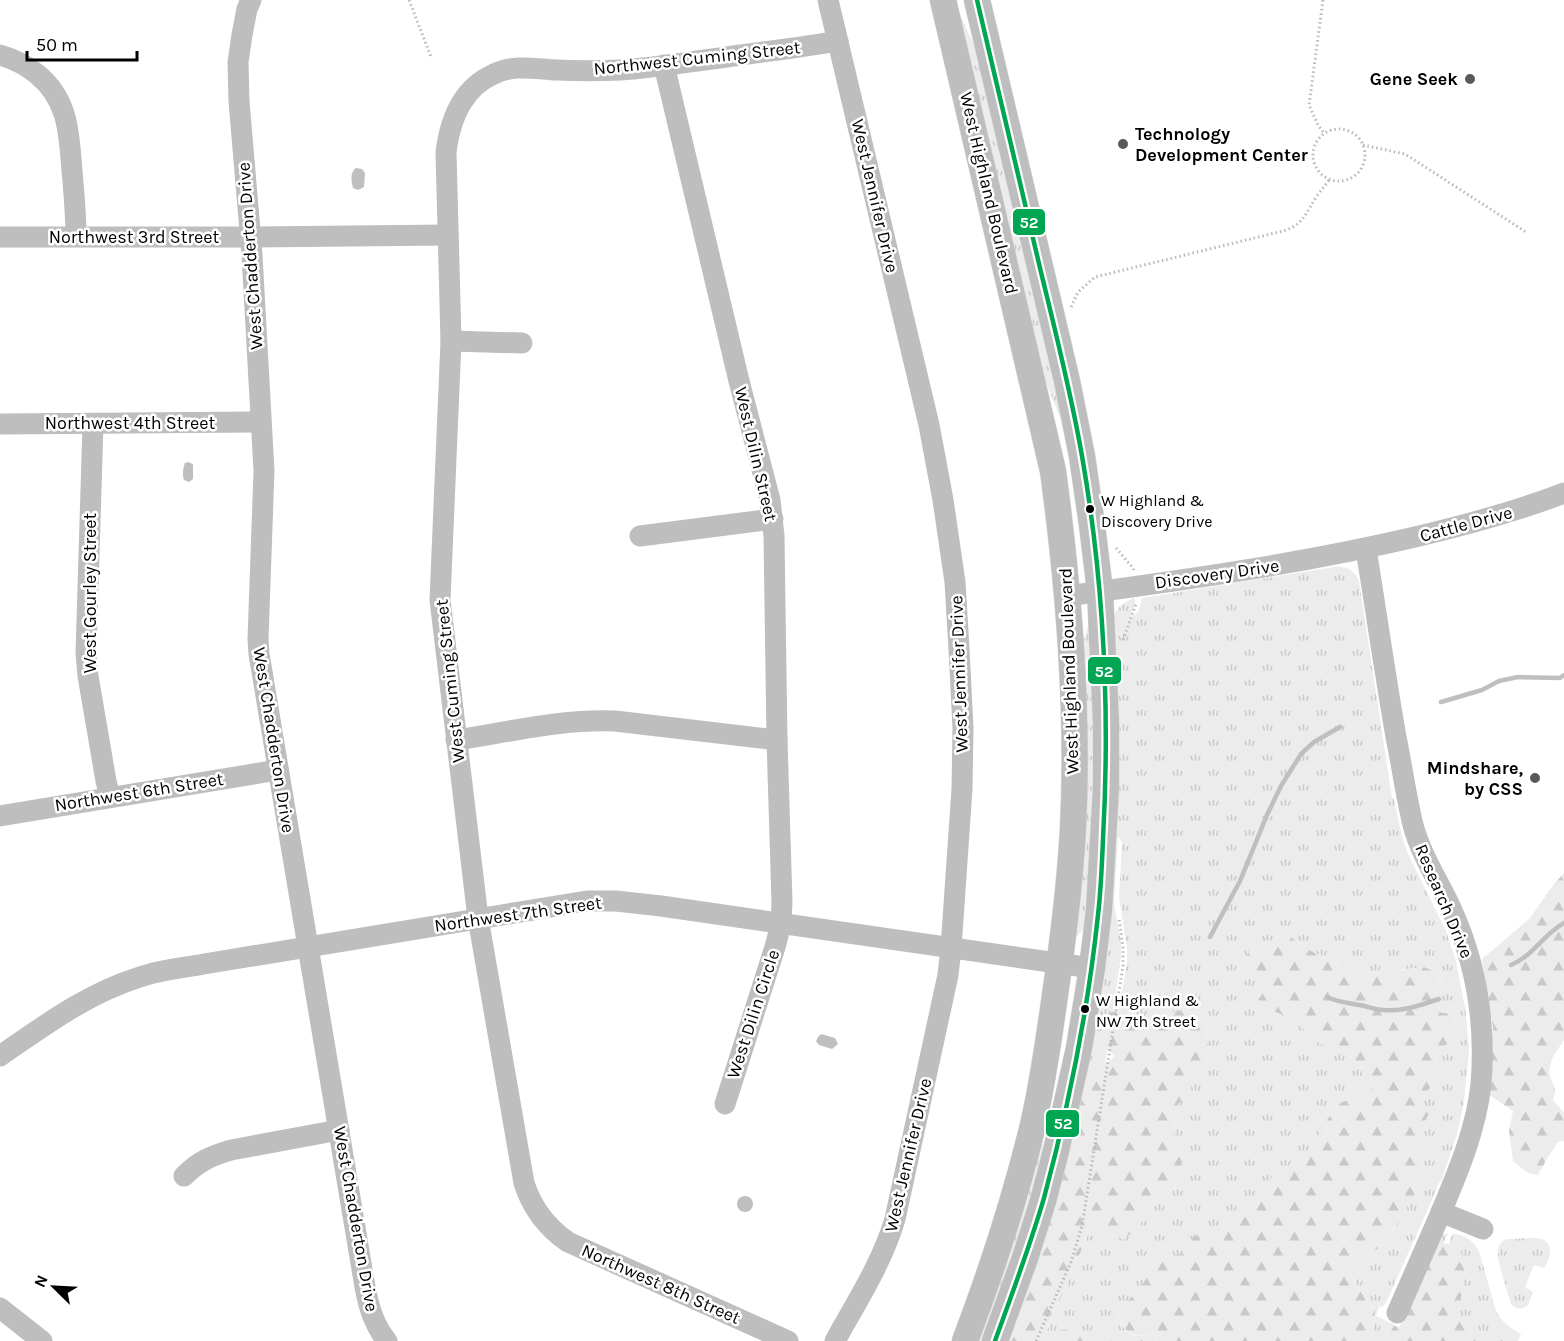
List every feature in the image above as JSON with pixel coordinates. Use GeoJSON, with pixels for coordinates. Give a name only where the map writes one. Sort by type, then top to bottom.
{"type":"FeatureCollection","features":[{"type":"Feature","properties":{"kind":"main road","name":"West Highland Boulevard"},"geometry":{"type":"LineString","coordinates":[[943,0],[1053,471],[1067,596],[1074,756],[1068,897],[1048,1043],[1033,1123],[1014,1198],[992,1269],[965,1341]]}},
{"type":"Feature","properties":{"kind":"main road","name":"West Highland Boulevard"},"geometry":{"type":"LineString","coordinates":[[977,0],[1067,381],[1082,456],[1100,591],[1106,722],[1106,789],[1100,898],[1079,1048],[1056,1151],[1025,1258],[995,1341]]}},
{"type":"Feature","properties":{"kind":"street","name":"West Chadderton Drive"},"geometry":{"type":"LineString","coordinates":[[251,0],[247,9],[238,62],[264,471],[259,654],[365,1287],[370,1311],[383,1336]]}},
{"type":"Feature","properties":{"kind":"street","name":"West Jennifer Drive"},"geometry":{"type":"LineString","coordinates":[[828,0],[929,425],[943,500],[955,582],[963,728],[962,779],[948,975],[895,1220],[881,1258],[835,1341]]}},
{"type":"Feature","properties":{"kind":"street","name":"Northwest Cuming Street"},"geometry":{"type":"LineString","coordinates":[[461,103],[468,93],[482,81],[506,69],[523,67],[586,71],[622,70],[838,41]]}},
{"type":"Feature","properties":{"kind":"street"},"geometry":{"type":"LineString","coordinates":[[0,55],[14,59],[43,79],[63,108],[68,129],[76,236]]}},
{"type":"Feature","properties":{"kind":"street","name":"West Dilin Street"},"geometry":{"type":"LineString","coordinates":[[664,65],[773,519],[781,924]]}},
{"type":"Feature","properties":{"kind":"street","name":"West Cuming Street"},"geometry":{"type":"LineString","coordinates":[[461,103],[450,126],[446,152],[451,341],[440,600],[478,918],[521,1168],[529,1197],[540,1217]]}},
{"type":"Feature","properties":{"kind":"street","name":"Northwest 3rd Street"},"geometry":{"type":"LineString","coordinates":[[0,237],[448,234]]}},
{"type":"Feature","properties":{"kind":"street"},"geometry":{"type":"LineString","coordinates":[[451,341],[522,343]]}},
{"type":"Feature","properties":{"kind":"street","name":"Northwest 4th Street"},"geometry":{"type":"LineString","coordinates":[[0,424],[261,422]]}},
{"type":"Feature","properties":{"kind":"street","name":"West Gourley Street"},"geometry":{"type":"LineString","coordinates":[[93,424],[86,653],[88,676],[110,797]]}},
{"type":"Feature","properties":{"kind":"street","name":"Cattle Drive"},"geometry":{"type":"LineString","coordinates":[[1366,549],[1481,521],[1564,493]]}},
{"type":"Feature","properties":{"kind":"street"},"geometry":{"type":"LineString","coordinates":[[640,536],[773,519]]}},
{"type":"Feature","properties":{"kind":"street","name":"Discovery Drive"},"geometry":{"type":"LineString","coordinates":[[1067,596],[1286,564],[1366,549]]}},
{"type":"Feature","properties":{"kind":"street","name":"Research Drive"},"geometry":{"type":"LineString","coordinates":[[1366,549],[1409,809],[1420,847],[1450,906],[1472,963],[1482,1039],[1480,1087],[1475,1120],[1467,1149],[1397,1313]]}},
{"type":"Feature","properties":{"kind":"street"},"geometry":{"type":"LineString","coordinates":[[456,740],[566,722],[615,720],[777,740]]}},
{"type":"Feature","properties":{"kind":"street","name":"Northwest 6th Street"},"geometry":{"type":"LineString","coordinates":[[0,816],[278,770]]}},
{"type":"Feature","properties":{"kind":"street","name":"Northwest 7th Street"},"geometry":{"type":"LineString","coordinates":[[0,1056],[84,1000],[113,986],[142,976],[478,918],[601,900],[661,906],[1092,968]]}},
{"type":"Feature","properties":{"kind":"street","name":"West Dilin Circle"},"geometry":{"type":"LineString","coordinates":[[725,1104],[781,924]]}},
{"type":"Feature","properties":{"kind":"street"},"geometry":{"type":"LineString","coordinates":[[184,1176],[195,1166],[214,1155],[339,1130]]}},
{"type":"Feature","properties":{"kind":"street"},"geometry":{"type":"LineString","coordinates":[[1441,1212],[1483,1229]]}},
{"type":"Feature","properties":{"kind":"street","name":"Northwest 8th Street"},"geometry":{"type":"LineString","coordinates":[[540,1217],[561,1238],[576,1247],[788,1341]]}},
{"type":"Feature","properties":{"kind":"street"},"geometry":{"type":"LineString","coordinates":[[0,1308],[42,1341]]}},
{"type":"Feature","properties":{"kind":"path"},"geometry":{"type":"LineString","coordinates":[[409,0],[431,57]]}},
{"type":"Feature","properties":{"kind":"path"},"geometry":{"type":"LineString","coordinates":[[1323,0],[1309,105],[1324,133]]}},
{"type":"Feature","properties":{"kind":"path"},"geometry":{"type":"LineString","coordinates":[[1332,129],[1347,130],[1354,133],[1363,145],[1364,162],[1354,176],[1346,180],[1329,180],[1316,169],[1312,153],[1314,144],[1324,133],[1332,129]]}},
{"type":"Feature","properties":{"kind":"path"},"geometry":{"type":"LineString","coordinates":[[1363,145],[1405,154],[1526,232]]}},
{"type":"Feature","properties":{"kind":"green space"},"geometry":{"type":"Polygon","coordinates":[[[959,13],[981,64],[1065,420],[1061,420],[1040,368],[959,13]]]}},
{"type":"Feature","properties":{"kind":"green space"},"geometry":{"type":"Polygon","coordinates":[[[1334,567],[1349,570],[1359,581],[1392,798],[1409,856],[1446,931],[1456,961],[1465,1004],[1469,1050],[1464,1102],[1457,1134],[1442,1179],[1386,1303],[1379,1307],[1376,1316],[1399,1327],[1438,1240],[1441,1235],[1448,1233],[1443,1244],[1437,1244],[1400,1328],[1394,1327],[1384,1341],[1368,1341],[1372,1337],[1375,1311],[1350,1275],[1356,1262],[1384,1245],[1421,1184],[1423,1156],[1418,1134],[1431,1108],[1412,1114],[1433,1083],[1436,1053],[1456,1037],[1454,1013],[1441,1013],[1435,993],[1443,975],[1424,967],[1384,972],[1350,970],[1311,951],[1286,934],[1250,950],[1236,973],[1259,980],[1266,988],[1258,1000],[1266,1007],[1293,1019],[1317,1042],[1343,1051],[1358,1063],[1374,1091],[1340,1103],[1313,1145],[1299,1160],[1272,1177],[1259,1200],[1228,1224],[1222,1237],[1208,1233],[1193,1236],[1186,1253],[1168,1256],[1154,1265],[1140,1289],[1116,1309],[1126,1331],[1143,1335],[1160,1331],[1161,1338],[1155,1341],[1112,1341],[1105,1337],[1084,1339],[1074,1329],[1057,1330],[1052,1341],[1042,1341],[1091,1228],[1124,1239],[1139,1227],[1150,1203],[1175,1189],[1183,1157],[1174,1132],[1178,1105],[1199,1076],[1210,1054],[1205,1021],[1185,1009],[1168,1014],[1160,1027],[1147,1025],[1132,1013],[1119,1010],[1127,963],[1127,948],[1119,897],[1122,842],[1118,837],[1114,903],[1121,955],[1113,1013],[1103,1015],[1095,1041],[1107,1050],[1105,1065],[1080,1085],[1066,1147],[1041,1244],[1016,1322],[1008,1341],[1004,1341],[1020,1298],[1060,1166],[1071,1122],[1097,986],[1107,905],[1111,844],[1113,687],[1111,643],[1114,615],[1127,601],[1135,598],[1131,617],[1138,612],[1142,598],[1334,567]]]}},
{"type":"Feature","properties":{"kind":"green space"},"geometry":{"type":"Polygon","coordinates":[[[1092,625],[1096,753],[1087,915],[1084,928],[1077,937],[1072,936],[1081,650],[1088,626],[1092,625]]]}},
{"type":"Feature","properties":{"kind":"green space"},"geometry":{"type":"Polygon","coordinates":[[[1564,873],[1564,1040],[1553,1057],[1549,1071],[1555,1089],[1553,1100],[1564,1113],[1564,1141],[1558,1142],[1538,1175],[1528,1173],[1513,1161],[1509,1131],[1513,1111],[1489,1095],[1493,1028],[1482,959],[1530,918],[1564,873]]]}},
{"type":"Feature","properties":{"kind":"green space"},"geometry":{"type":"Polygon","coordinates":[[[1286,934],[1311,951],[1350,970],[1384,972],[1424,967],[1443,975],[1436,994],[1441,1013],[1454,1013],[1456,1037],[1436,1053],[1433,1083],[1413,1113],[1432,1108],[1418,1134],[1423,1156],[1421,1184],[1384,1245],[1356,1262],[1350,1275],[1375,1311],[1372,1337],[1368,1341],[1155,1341],[1161,1338],[1160,1331],[1143,1335],[1131,1334],[1123,1325],[1116,1309],[1140,1289],[1154,1265],[1168,1256],[1186,1253],[1193,1236],[1208,1233],[1222,1237],[1228,1224],[1259,1200],[1272,1177],[1299,1160],[1313,1145],[1340,1103],[1373,1091],[1358,1063],[1343,1051],[1317,1042],[1293,1019],[1266,1008],[1258,1000],[1266,988],[1259,980],[1236,973],[1250,950],[1286,934]]]}},
{"type":"Feature","properties":{"kind":"green space"},"geometry":{"type":"Polygon","coordinates":[[[1185,1009],[1205,1021],[1210,1054],[1199,1076],[1178,1105],[1174,1132],[1183,1157],[1175,1189],[1150,1203],[1139,1227],[1124,1239],[1091,1228],[1042,1341],[1008,1341],[1041,1244],[1080,1085],[1115,1056],[1095,1041],[1103,1015],[1119,1010],[1132,1013],[1147,1025],[1160,1027],[1168,1014],[1185,1009]]]}},
{"type":"Feature","properties":{"kind":"green space"},"geometry":{"type":"Polygon","coordinates":[[[1044,1127],[1042,1159],[1036,1187],[984,1341],[973,1341],[1044,1127]]]}},
{"type":"Feature","properties":{"kind":"green space"},"geometry":{"type":"Polygon","coordinates":[[[1452,1233],[1461,1235],[1477,1247],[1496,1311],[1507,1324],[1521,1334],[1518,1341],[1476,1341],[1458,1318],[1460,1301],[1449,1245],[1452,1233]]]}},
{"type":"Feature","properties":{"kind":"green space"},"geometry":{"type":"Polygon","coordinates":[[[1507,1239],[1541,1239],[1550,1248],[1544,1268],[1534,1265],[1525,1287],[1533,1292],[1528,1305],[1521,1308],[1511,1304],[1499,1261],[1499,1246],[1507,1239]]]}},
{"type":"Feature","properties":{"kind":"green space"},"geometry":{"type":"Polygon","coordinates":[[[1437,1243],[1457,1244],[1466,1263],[1458,1318],[1476,1341],[1384,1341],[1394,1326],[1400,1328],[1437,1243]]]}},
{"type":"Feature","properties":{"kind":"green space"},"geometry":{"type":"Polygon","coordinates":[[[1075,1329],[1084,1339],[1105,1337],[1112,1341],[1052,1341],[1057,1330],[1075,1329]]]}},
{"type":"Feature","properties":{"kind":"shaded area"},"geometry":{"type":"Polygon","coordinates":[[[356,168],[362,169],[365,173],[364,187],[358,190],[353,188],[351,180],[356,168]]]}},
{"type":"Feature","properties":{"kind":"shaded area"},"geometry":{"type":"Polygon","coordinates":[[[185,463],[193,464],[193,479],[189,482],[184,480],[183,474],[185,463]]]}},
{"type":"Feature","properties":{"kind":"shaded area"},"geometry":{"type":"Polygon","coordinates":[[[821,1034],[835,1038],[838,1044],[832,1049],[819,1045],[816,1041],[821,1034]]]}},
{"type":"Feature","properties":{"kind":"shaded area"},"geometry":{"type":"Polygon","coordinates":[[[742,1196],[748,1196],[753,1204],[751,1210],[742,1212],[737,1207],[737,1201],[742,1196]]]}},
{"type":"Feature","properties":{"kind":"waterway"},"geometry":{"type":"LineString","coordinates":[[1441,702],[1482,690],[1499,681],[1518,677],[1560,678],[1564,675]]}},
{"type":"Feature","properties":{"kind":"waterway"},"geometry":{"type":"LineString","coordinates":[[1210,937],[1240,881],[1281,786],[1301,754],[1314,742],[1340,727]]}},
{"type":"Feature","properties":{"kind":"waterway"},"geometry":{"type":"LineString","coordinates":[[1511,965],[1526,956],[1564,923]]}},
{"type":"Feature","properties":{"kind":"waterway"},"geometry":{"type":"LineString","coordinates":[[1327,997],[1390,1010],[1411,1008],[1439,999]]}},
{"type":"Feature","properties":{"kind":"transit line","name":"52"},"geometry":{"type":"LineString","coordinates":[[977,0],[1078,432],[1096,551],[1103,647],[1106,743],[1101,887],[1083,1022],[1062,1128],[1044,1198],[995,1341]]}},
{"type":"Feature","properties":{"kind":"place","name":"Gene Seek"},"geometry":{"type":"Point","coordinates":[1470,79]}},
{"type":"Feature","properties":{"kind":"place","name":"Technology Development Center"},"geometry":{"type":"Point","coordinates":[1123,144]}},
{"type":"Feature","properties":{"kind":"place","name":"W Highland & Discovery Drive"},"geometry":{"type":"Point","coordinates":[1090,509]}},
{"type":"Feature","properties":{"kind":"place","name":"Mindshare, by CSS"},"geometry":{"type":"Point","coordinates":[1535,778]}},
{"type":"Feature","properties":{"kind":"place","name":"W Highland & NW 7th Street"},"geometry":{"type":"Point","coordinates":[1085,1009]}}]}
